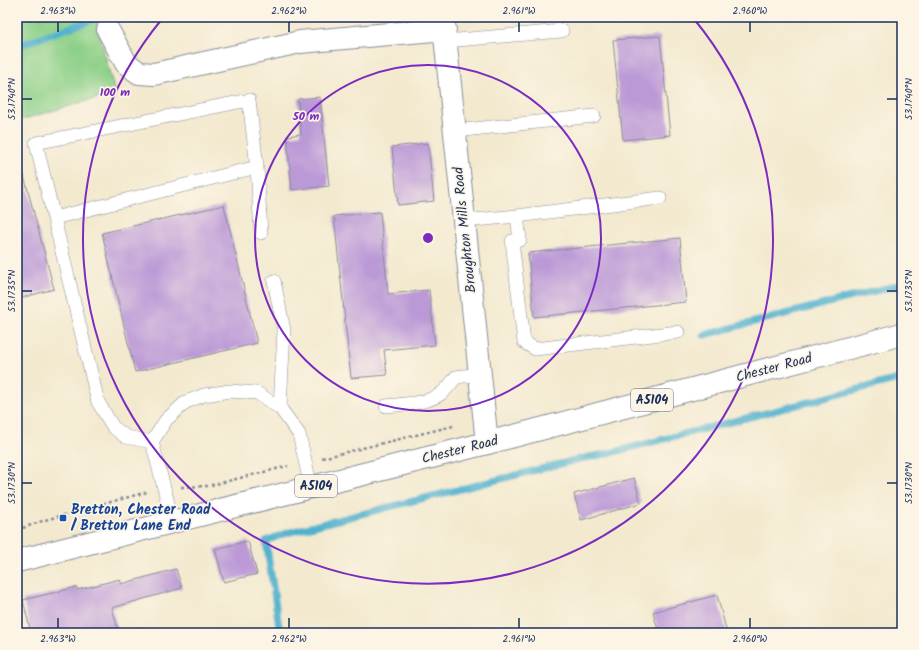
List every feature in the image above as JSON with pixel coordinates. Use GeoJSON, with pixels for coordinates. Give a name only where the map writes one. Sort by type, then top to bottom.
{"type":"FeatureCollection","features":[{"type":"Feature","properties":{"kind":"main road"},"geometry":{"type":"LineString","coordinates":[[108,30],[126,63],[139,73],[154,74],[300,42],[445,29]]}},
{"type":"Feature","properties":{"kind":"main road","name":"Broughton Mills Road"},"geometry":{"type":"LineString","coordinates":[[445,29],[487,443]]}},
{"type":"Feature","properties":{"kind":"main road","name":"Chester Road"},"geometry":{"type":"LineString","coordinates":[[17,561],[487,443],[902,334]]}},
{"type":"Feature","properties":{"kind":"lane"},"geometry":{"type":"LineString","coordinates":[[445,29],[562,31]]}},
{"type":"Feature","properties":{"kind":"lane"},"geometry":{"type":"LineString","coordinates":[[152,442],[126,437],[113,427],[98,402],[36,143],[249,100],[257,167],[261,233]]}},
{"type":"Feature","properties":{"kind":"lane"},"geometry":{"type":"LineString","coordinates":[[455,131],[594,116]]}},
{"type":"Feature","properties":{"kind":"lane"},"geometry":{"type":"LineString","coordinates":[[54,218],[257,167]]}},
{"type":"Feature","properties":{"kind":"lane"},"geometry":{"type":"LineString","coordinates":[[464,221],[660,198]]}},
{"type":"Feature","properties":{"kind":"lane"},"geometry":{"type":"LineString","coordinates":[[516,216],[520,240],[512,241],[524,342],[535,349],[678,332]]}},
{"type":"Feature","properties":{"kind":"lane"},"geometry":{"type":"LineString","coordinates":[[274,281],[284,330],[280,408]]}},
{"type":"Feature","properties":{"kind":"lane"},"geometry":{"type":"LineString","coordinates":[[386,406],[420,402],[438,396],[456,377],[480,374]]}},
{"type":"Feature","properties":{"kind":"lane"},"geometry":{"type":"LineString","coordinates":[[173,522],[152,442],[166,420],[186,402],[204,395],[230,391],[257,394],[280,408],[298,434],[311,487]]}},
{"type":"Feature","properties":{"kind":"path"},"geometry":{"type":"LineString","coordinates":[[17,530],[45,520],[164,488],[208,486],[484,418]]}},
{"type":"Feature","properties":{"kind":"green space"},"geometry":{"type":"Polygon","coordinates":[[[17,17],[95,17],[115,93],[17,121],[17,17]]]}},
{"type":"Feature","properties":{"kind":"building"},"geometry":{"type":"Polygon","coordinates":[[[660,36],[670,135],[623,140],[613,40],[660,36]]]}},
{"type":"Feature","properties":{"kind":"building"},"geometry":{"type":"Polygon","coordinates":[[[320,97],[329,186],[292,190],[287,136],[301,134],[298,99],[320,97]]]}},
{"type":"Feature","properties":{"kind":"building"},"geometry":{"type":"Polygon","coordinates":[[[428,143],[434,201],[398,205],[392,147],[428,143]]]}},
{"type":"Feature","properties":{"kind":"building"},"geometry":{"type":"Polygon","coordinates":[[[23,172],[54,289],[17,299],[17,173],[23,172]]]}},
{"type":"Feature","properties":{"kind":"building"},"geometry":{"type":"Polygon","coordinates":[[[224,205],[257,343],[135,372],[102,233],[224,205]]]}},
{"type":"Feature","properties":{"kind":"building"},"geometry":{"type":"Polygon","coordinates":[[[380,212],[388,294],[429,290],[435,345],[384,350],[387,375],[351,378],[334,216],[380,212]]]}},
{"type":"Feature","properties":{"kind":"building"},"geometry":{"type":"Polygon","coordinates":[[[680,238],[686,302],[534,317],[528,253],[680,238]]]}},
{"type":"Feature","properties":{"kind":"building"},"geometry":{"type":"Polygon","coordinates":[[[634,478],[641,503],[581,520],[574,494],[634,478]]]}},
{"type":"Feature","properties":{"kind":"building"},"geometry":{"type":"Polygon","coordinates":[[[248,541],[257,574],[224,582],[215,549],[248,541]]]}},
{"type":"Feature","properties":{"kind":"building"},"geometry":{"type":"Polygon","coordinates":[[[176,569],[182,588],[112,608],[119,633],[31,633],[23,600],[77,587],[77,590],[120,579],[121,584],[176,569]]]}},
{"type":"Feature","properties":{"kind":"building"},"geometry":{"type":"Polygon","coordinates":[[[717,595],[727,633],[659,633],[653,612],[717,595]]]}},
{"type":"Feature","properties":{"kind":"waterway"},"geometry":{"type":"LineString","coordinates":[[17,46],[100,17]]}},
{"type":"Feature","properties":{"kind":"waterway"},"geometry":{"type":"LineString","coordinates":[[704,335],[902,284]]}},
{"type":"Feature","properties":{"kind":"waterway"},"geometry":{"type":"LineString","coordinates":[[280,633],[266,541],[286,533],[580,459],[610,453],[902,378]]}},
{"type":"Feature","properties":{"kind":"place","name":"Bretton, Chester Road / Bretton Lane End"},"geometry":{"type":"Point","coordinates":[63,518]}}]}
